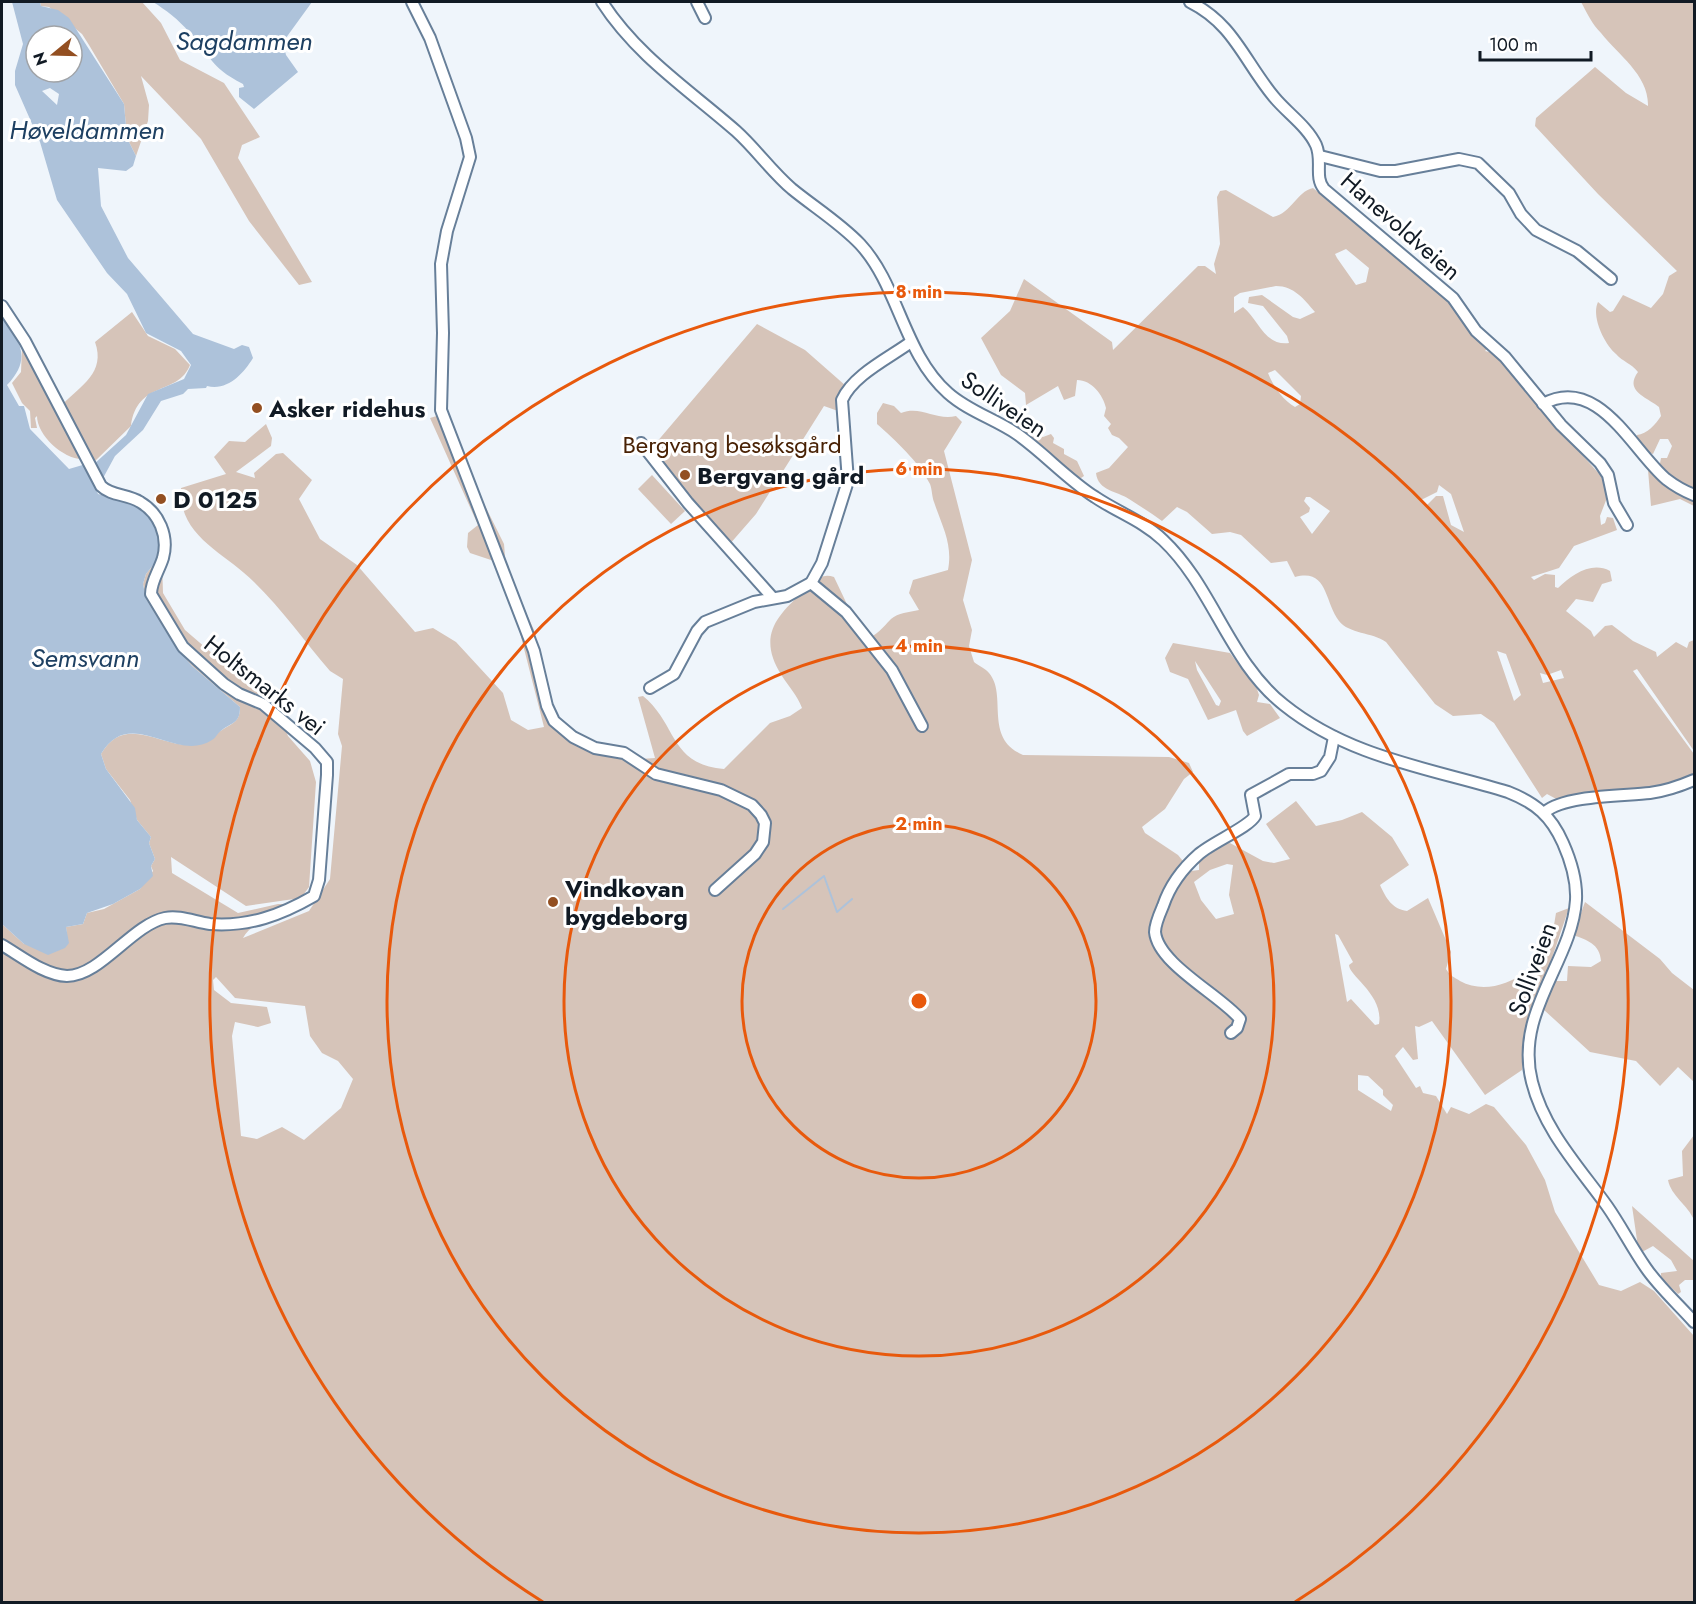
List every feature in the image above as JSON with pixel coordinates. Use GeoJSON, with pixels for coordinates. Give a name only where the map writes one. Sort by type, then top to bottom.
{"type":"FeatureCollection","features":[{"type":"Feature","properties":{"kind":"street"},"geometry":{"type":"LineString","coordinates":[[412,2],[430,38],[466,138],[470,157],[447,231],[441,264],[443,333],[441,410],[534,651],[546,706],[554,721],[573,737],[595,748],[624,753],[656,774],[721,790],[752,805],[761,814],[765,823],[763,842],[755,854],[716,890]]}},
{"type":"Feature","properties":{"kind":"street","name":"Solliveien"},"geometry":{"type":"LineString","coordinates":[[602,2],[614,20],[653,63],[719,116],[789,186],[857,241],[871,257],[911,342],[930,374],[961,404],[1018,435],[1092,495],[1150,528],[1166,542],[1193,577],[1239,653],[1266,690],[1285,707],[1334,737],[1374,756],[1508,792],[1530,801],[1545,812],[1557,831],[1572,866],[1576,901],[1569,929],[1531,1029],[1528,1056],[1532,1082],[1548,1124],[1572,1161],[1607,1207],[1647,1269],[1695,1322]]}},
{"type":"Feature","properties":{"kind":"street"},"geometry":{"type":"LineString","coordinates":[[697,2],[705,18]]}},
{"type":"Feature","properties":{"kind":"street","name":"Hanevoldveien"},"geometry":{"type":"LineString","coordinates":[[1190,2],[1205,9],[1226,27],[1262,82],[1311,136],[1320,156],[1318,179],[1324,189],[1453,298],[1476,330],[1505,357],[1543,404],[1600,463],[1608,475],[1614,503],[1627,525]]}},
{"type":"Feature","properties":{"kind":"street","name":"Hanevoldveien"},"geometry":{"type":"LineString","coordinates":[[1320,156],[1380,171],[1396,171],[1459,159],[1478,164],[1509,193],[1521,214],[1536,230],[1577,251],[1611,279]]}},
{"type":"Feature","properties":{"kind":"street","name":"Holtsmarks vei"},"geometry":{"type":"LineString","coordinates":[[2,306],[25,340],[101,486],[109,492],[133,498],[152,508],[160,523],[165,537],[163,557],[151,594],[183,647],[224,684],[268,708],[315,748],[327,762],[319,880],[314,896],[278,915],[253,923],[210,924],[178,917],[164,918],[120,945],[91,967],[69,976],[47,971],[2,945]]}},
{"type":"Feature","properties":{"kind":"street"},"geometry":{"type":"LineString","coordinates":[[650,688],[674,674],[697,631],[705,622],[718,614],[772,597],[787,596],[811,584],[822,563],[848,481],[842,400],[846,390],[911,342]]}},
{"type":"Feature","properties":{"kind":"street"},"geometry":{"type":"LineString","coordinates":[[1543,404],[1564,395],[1587,401],[1635,442],[1666,478],[1695,495]]}},
{"type":"Feature","properties":{"kind":"street"},"geometry":{"type":"LineString","coordinates":[[641,443],[695,511],[772,597]]}},
{"type":"Feature","properties":{"kind":"street"},"geometry":{"type":"LineString","coordinates":[[811,584],[846,612],[892,670],[922,726]]}},
{"type":"Feature","properties":{"kind":"street"},"geometry":{"type":"LineString","coordinates":[[1231,1033],[1237,1028],[1240,1019],[1230,1007],[1217,999],[1168,956],[1158,944],[1155,930],[1167,892],[1183,869],[1219,839],[1251,823],[1255,816],[1251,795],[1289,774],[1313,774],[1321,771],[1330,757],[1334,737]]}},
{"type":"Feature","properties":{"kind":"street"},"geometry":{"type":"LineString","coordinates":[[1545,812],[1555,806],[1609,795],[1663,791],[1695,780]]}},
{"type":"Feature","properties":{"kind":"green space"},"geometry":{"type":"Polygon","coordinates":[[[40,2],[142,2],[161,23],[180,60],[224,83],[260,137],[242,145],[238,158],[312,282],[299,285],[249,221],[201,139],[141,76],[149,105],[148,121],[136,156],[127,138],[124,104],[84,37],[84,24],[70,24],[49,7],[41,6],[40,2]]]}},
{"type":"Feature","properties":{"kind":"green space"},"geometry":{"type":"Polygon","coordinates":[[[1581,2],[1694,2],[1694,506],[1680,499],[1651,506],[1648,470],[1658,474],[1661,458],[1667,458],[1672,446],[1668,439],[1660,439],[1653,454],[1647,452],[1636,439],[1637,435],[1648,431],[1659,419],[1661,416],[1659,407],[1635,389],[1634,379],[1638,372],[1607,344],[1596,315],[1598,302],[1610,312],[1623,295],[1651,308],[1663,294],[1669,276],[1677,271],[1598,194],[1535,126],[1536,118],[1595,67],[1626,93],[1648,106],[1647,95],[1638,75],[1595,26],[1581,2]]]}},
{"type":"Feature","properties":{"kind":"green space"},"geometry":{"type":"Polygon","coordinates":[[[1313,188],[1442,293],[1489,347],[1485,351],[1498,354],[1543,411],[1601,476],[1608,495],[1600,516],[1601,525],[1605,523],[1607,517],[1613,518],[1617,530],[1574,546],[1559,568],[1531,577],[1534,580],[1545,574],[1555,575],[1555,587],[1558,588],[1569,578],[1582,571],[1603,568],[1610,571],[1612,581],[1602,584],[1593,602],[1576,599],[1566,611],[1591,631],[1594,637],[1605,626],[1612,625],[1633,641],[1656,652],[1657,657],[1676,642],[1687,648],[1689,642],[1694,640],[1694,751],[1637,669],[1633,671],[1694,754],[1694,776],[1665,787],[1560,801],[1547,794],[1542,798],[1494,723],[1481,714],[1453,716],[1435,704],[1386,642],[1355,631],[1339,621],[1324,588],[1314,577],[1306,575],[1295,577],[1287,561],[1271,563],[1241,535],[1230,532],[1212,534],[1187,512],[1177,507],[1162,521],[1129,499],[1100,484],[1096,473],[1109,468],[1128,447],[1112,435],[1108,428],[1111,424],[1104,416],[1106,408],[1096,389],[1092,385],[1077,380],[1075,396],[1064,400],[1058,386],[1026,405],[1025,393],[1001,375],[981,338],[1010,311],[1024,279],[1112,342],[1113,350],[1198,266],[1205,266],[1216,274],[1214,264],[1220,244],[1217,197],[1220,191],[1226,190],[1273,217],[1285,211],[1307,190],[1313,188]],[[1346,249],[1335,254],[1356,285],[1366,282],[1369,268],[1346,249]],[[1276,286],[1240,293],[1234,297],[1234,313],[1243,307],[1268,336],[1281,343],[1289,343],[1287,336],[1263,306],[1248,303],[1249,297],[1262,295],[1293,317],[1300,319],[1315,312],[1298,294],[1288,288],[1276,286]],[[1275,370],[1268,373],[1286,401],[1295,407],[1300,404],[1301,396],[1275,370]],[[1439,485],[1437,492],[1421,500],[1427,505],[1436,496],[1443,496],[1451,525],[1464,532],[1451,494],[1439,485]],[[1306,497],[1304,501],[1310,508],[1309,512],[1300,517],[1312,534],[1330,511],[1310,497],[1306,497]],[[1497,651],[1514,701],[1521,695],[1506,654],[1497,651]],[[1561,670],[1547,675],[1540,673],[1543,683],[1564,678],[1561,670]]]}},
{"type":"Feature","properties":{"kind":"green space"},"geometry":{"type":"Polygon","coordinates":[[[132,312],[148,336],[175,349],[190,365],[177,381],[141,401],[135,411],[131,426],[93,463],[63,404],[90,378],[97,362],[98,353],[95,342],[132,312]]]}},
{"type":"Feature","properties":{"kind":"green space","name":"Bergvang besøksgård"},"geometry":{"type":"Polygon","coordinates":[[[757,324],[805,350],[846,386],[838,411],[824,406],[756,514],[729,545],[650,450],[757,324]]]}},
{"type":"Feature","properties":{"kind":"green space"},"geometry":{"type":"Polygon","coordinates":[[[22,348],[27,352],[82,459],[67,455],[52,445],[41,431],[37,416],[35,418],[37,428],[31,428],[30,411],[22,403],[12,383],[21,372],[22,348]]]}},
{"type":"Feature","properties":{"kind":"green space"},"geometry":{"type":"Polygon","coordinates":[[[883,403],[894,406],[901,413],[915,411],[942,417],[956,416],[962,422],[944,451],[972,560],[963,600],[972,630],[969,646],[974,662],[987,671],[994,682],[1000,727],[1003,738],[1011,747],[1023,755],[1169,757],[1189,763],[1193,772],[1184,779],[1165,809],[1142,827],[1145,833],[1178,855],[1191,871],[1199,870],[1199,859],[1218,844],[1230,843],[1263,861],[1274,863],[1290,859],[1266,824],[1296,801],[1316,826],[1342,820],[1362,812],[1392,837],[1409,865],[1380,885],[1387,898],[1397,908],[1407,911],[1428,898],[1451,952],[1446,969],[1460,981],[1472,986],[1485,987],[1510,981],[1532,967],[1548,946],[1556,913],[1569,908],[1526,1034],[1522,1070],[1485,1095],[1432,1021],[1419,1027],[1415,1026],[1418,1059],[1413,1060],[1403,1047],[1395,1056],[1416,1088],[1420,1086],[1423,1093],[1436,1096],[1447,1114],[1451,1107],[1469,1114],[1486,1104],[1494,1107],[1526,1145],[1545,1180],[1555,1212],[1599,1285],[1621,1291],[1640,1282],[1654,1291],[1694,1336],[1694,1602],[2,1602],[2,924],[24,944],[67,937],[66,927],[83,924],[87,913],[104,909],[140,889],[153,871],[151,866],[155,859],[149,843],[151,837],[137,820],[130,800],[106,769],[101,754],[110,742],[121,736],[132,734],[181,744],[203,743],[235,722],[240,712],[240,707],[192,666],[174,646],[146,599],[143,584],[146,574],[158,559],[162,563],[163,593],[185,630],[278,710],[288,736],[310,761],[316,782],[309,887],[301,898],[246,906],[171,857],[172,873],[238,913],[278,904],[294,904],[252,927],[243,938],[309,911],[330,879],[342,746],[338,734],[343,679],[330,671],[284,614],[254,582],[195,532],[182,505],[181,488],[226,474],[214,457],[229,441],[245,442],[266,424],[272,438],[271,446],[236,472],[255,478],[254,473],[276,454],[283,453],[312,480],[299,499],[320,539],[357,565],[415,632],[433,628],[456,642],[503,693],[511,720],[528,730],[544,727],[519,629],[494,561],[470,553],[467,547],[468,533],[478,525],[430,418],[440,415],[504,544],[506,568],[534,630],[543,684],[555,719],[586,745],[641,759],[655,758],[638,697],[643,696],[663,719],[683,751],[693,760],[706,766],[724,769],[770,723],[790,716],[802,708],[775,663],[770,640],[777,620],[813,582],[820,577],[834,577],[864,640],[876,634],[894,617],[919,610],[909,593],[913,580],[948,570],[948,543],[930,484],[899,444],[877,424],[877,413],[883,403]],[[1227,864],[1210,870],[1194,882],[1201,900],[1216,919],[1234,914],[1229,895],[1233,865],[1227,864]],[[1335,934],[1347,1002],[1351,999],[1375,1025],[1379,1024],[1379,1014],[1372,995],[1350,970],[1349,965],[1353,962],[1338,935],[1335,934]],[[216,977],[213,980],[214,990],[231,1003],[267,1007],[271,1023],[258,1027],[235,1022],[232,1036],[241,1136],[257,1139],[282,1127],[304,1140],[341,1108],[353,1079],[338,1061],[322,1053],[310,1036],[305,1006],[235,998],[216,977]],[[1358,1075],[1358,1090],[1391,1111],[1393,1105],[1383,1095],[1383,1090],[1368,1076],[1358,1075]]]}},
{"type":"Feature","properties":{"kind":"green space"},"geometry":{"type":"Polygon","coordinates":[[[993,414],[1043,437],[1051,434],[1054,438],[1053,443],[1064,449],[1064,454],[1077,461],[1084,476],[1081,478],[1075,476],[993,414]]]}},
{"type":"Feature","properties":{"kind":"green space"},"geometry":{"type":"Polygon","coordinates":[[[652,475],[685,511],[671,524],[638,489],[652,475]]]}},
{"type":"Feature","properties":{"kind":"green space"},"geometry":{"type":"Polygon","coordinates":[[[1173,643],[1230,653],[1257,689],[1259,695],[1257,702],[1270,704],[1280,718],[1247,736],[1236,710],[1208,720],[1188,679],[1170,672],[1165,658],[1173,643]],[[1195,661],[1197,670],[1216,705],[1219,706],[1221,701],[1195,661]]]}},
{"type":"Feature","properties":{"kind":"green space"},"geometry":{"type":"Polygon","coordinates":[[[1585,902],[1660,959],[1672,973],[1694,990],[1694,1082],[1678,1067],[1660,1086],[1636,1061],[1590,1052],[1543,1009],[1555,981],[1567,981],[1568,966],[1591,967],[1601,961],[1595,947],[1588,941],[1573,935],[1585,902]]]}},
{"type":"Feature","properties":{"kind":"green space"},"geometry":{"type":"Polygon","coordinates":[[[1694,1135],[1694,1220],[1672,1191],[1668,1180],[1683,1176],[1682,1151],[1694,1135]]]}},
{"type":"Feature","properties":{"kind":"green space"},"geometry":{"type":"Polygon","coordinates":[[[1632,1206],[1694,1261],[1694,1280],[1685,1280],[1679,1285],[1681,1292],[1678,1294],[1661,1278],[1661,1273],[1677,1271],[1671,1260],[1653,1246],[1642,1252],[1638,1247],[1632,1206]]]}},
{"type":"Feature","properties":{"kind":"water","name":"Høveldammen"},"geometry":{"type":"Polygon","coordinates":[[[12,2],[40,2],[41,6],[58,10],[69,18],[73,24],[24,24],[24,84],[84,84],[84,41],[124,104],[127,138],[136,156],[133,166],[126,171],[98,168],[101,206],[128,258],[193,334],[234,349],[242,345],[249,347],[253,358],[245,370],[228,384],[188,389],[183,394],[161,401],[143,430],[115,456],[102,480],[93,465],[126,435],[148,394],[184,379],[191,365],[181,351],[146,333],[127,294],[107,273],[57,200],[40,142],[15,85],[15,71],[23,44],[12,2]],[[50,88],[42,91],[57,105],[59,94],[50,88]]]}},
{"type":"Feature","properties":{"kind":"water","name":"Sagdammen"},"geometry":{"type":"Polygon","coordinates":[[[153,2],[312,2],[283,42],[286,55],[298,72],[254,109],[239,97],[239,88],[244,87],[243,84],[223,72],[181,23],[153,2]]]}},
{"type":"Feature","properties":{"kind":"water","name":"Semsvann"},"geometry":{"type":"Polygon","coordinates":[[[2,317],[15,335],[21,351],[19,367],[7,385],[19,406],[24,406],[30,429],[69,469],[86,464],[90,476],[99,487],[96,489],[98,494],[131,502],[150,517],[156,525],[160,544],[158,559],[146,574],[143,584],[146,599],[175,646],[192,666],[240,707],[239,716],[235,721],[212,740],[198,745],[184,745],[139,734],[126,734],[113,740],[101,754],[106,769],[135,808],[137,820],[151,837],[149,843],[155,859],[151,866],[153,876],[140,889],[113,904],[87,913],[83,924],[66,927],[69,943],[65,948],[48,955],[24,944],[2,924],[2,317]]]}},
{"type":"Feature","properties":{"kind":"waterway"},"geometry":{"type":"LineString","coordinates":[[783,909],[824,876],[837,912],[852,899]]}},
{"type":"Feature","properties":{"kind":"place","name":"Asker ridehus"},"geometry":{"type":"Point","coordinates":[257,408]}},
{"type":"Feature","properties":{"kind":"place","name":"Bergvang gård"},"geometry":{"type":"Point","coordinates":[685,475]}},
{"type":"Feature","properties":{"kind":"place","name":"D 0125"},"geometry":{"type":"Point","coordinates":[161,499]}},
{"type":"Feature","properties":{"kind":"place","name":"Vindkovan bygdeborg"},"geometry":{"type":"Point","coordinates":[553,902]}}]}
